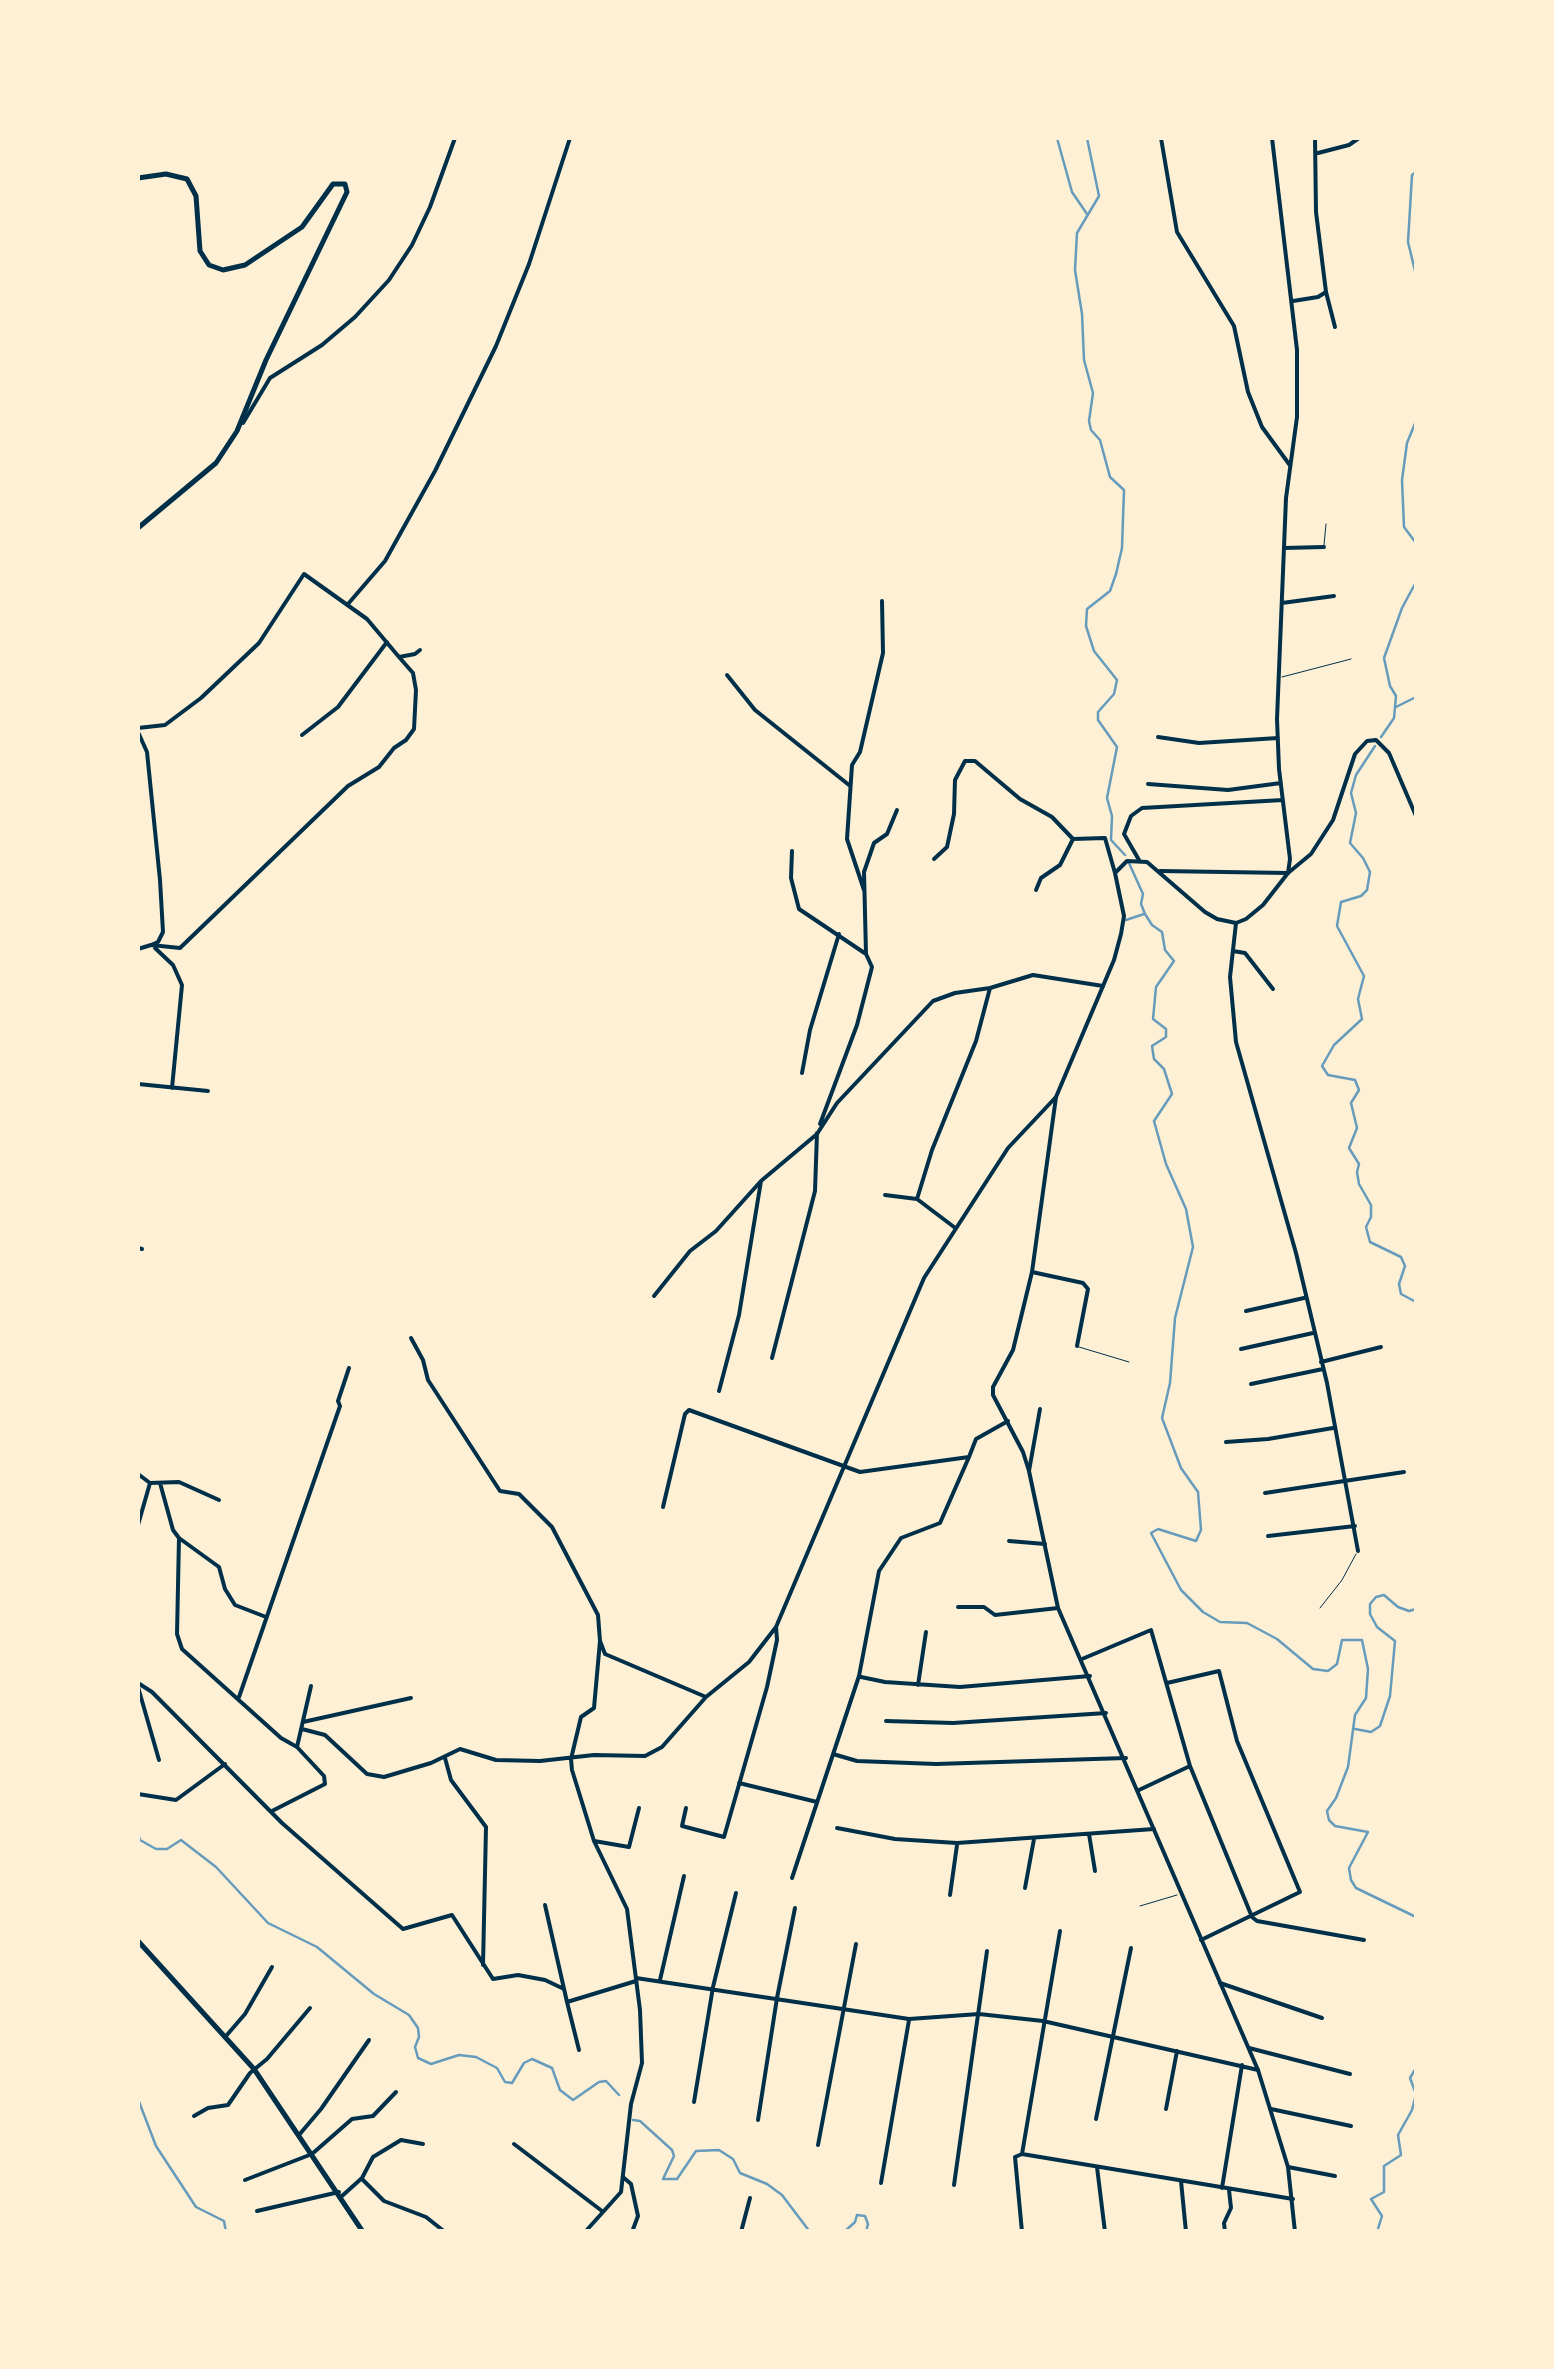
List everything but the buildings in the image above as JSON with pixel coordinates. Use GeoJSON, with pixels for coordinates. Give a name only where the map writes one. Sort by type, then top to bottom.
{"type":"FeatureCollection","features":[{"type":"Feature","properties":{"kind":"main road"},"geometry":{"type":"LineString","coordinates":[[138,178],[166,174],[187,179],[196,196],[200,252],[209,265],[223,270],[245,265],[302,226],[333,184],[340,182],[347,188],[345,200],[266,360],[237,431],[216,462],[138,528]]}},
{"type":"Feature","properties":{"kind":"main road"},"geometry":{"type":"LineString","coordinates":[[138,1942],[254,2069],[363,2231]]}},
{"type":"Feature","properties":{"kind":"street"},"geometry":{"type":"LineString","coordinates":[[237,431],[270,378],[322,345],[389,280],[430,207],[455,138]]}},
{"type":"Feature","properties":{"kind":"street"},"geometry":{"type":"LineString","coordinates":[[348,604],[385,561],[496,346],[529,264],[570,138]]}},
{"type":"Feature","properties":{"kind":"street"},"geometry":{"type":"LineString","coordinates":[[1161,138],[1177,232],[1234,326],[1248,392],[1262,427],[1289,464]]}},
{"type":"Feature","properties":{"kind":"street"},"geometry":{"type":"LineString","coordinates":[[1272,138],[1297,350],[1297,418],[1289,464],[1278,678],[1278,738],[1290,859],[1288,873]]}},
{"type":"Feature","properties":{"kind":"street"},"geometry":{"type":"LineString","coordinates":[[1316,138],[1316,212],[1334,327]]}},
{"type":"Feature","properties":{"kind":"street"},"geometry":{"type":"LineString","coordinates":[[1316,154],[1349,145],[1359,138]]}},
{"type":"Feature","properties":{"kind":"street"},"geometry":{"type":"LineString","coordinates":[[1293,302],[1326,292]]}},
{"type":"Feature","properties":{"kind":"street"},"geometry":{"type":"LineString","coordinates":[[1284,548],[1324,547]]}},
{"type":"Feature","properties":{"kind":"street"},"geometry":{"type":"LineString","coordinates":[[138,949],[158,942],[163,932],[147,752],[138,730],[165,724],[201,698],[259,644],[304,574],[348,604],[388,642],[413,673],[414,729],[379,767],[348,786],[180,948],[152,945]]}},
{"type":"Feature","properties":{"kind":"street"},"geometry":{"type":"LineString","coordinates":[[1282,603],[1334,596]]}},
{"type":"Feature","properties":{"kind":"street"},"geometry":{"type":"LineString","coordinates":[[864,890],[847,839],[852,765],[860,752],[883,654],[882,600]]}},
{"type":"Feature","properties":{"kind":"street"},"geometry":{"type":"LineString","coordinates":[[302,735],[338,707],[388,642]]}},
{"type":"Feature","properties":{"kind":"street"},"geometry":{"type":"LineString","coordinates":[[400,657],[420,650]]}},
{"type":"Feature","properties":{"kind":"street"},"geometry":{"type":"LineString","coordinates":[[727,675],[755,710],[851,786]]}},
{"type":"Feature","properties":{"kind":"street"},"geometry":{"type":"LineString","coordinates":[[1158,737],[1199,742],[1278,738]]}},
{"type":"Feature","properties":{"kind":"street"},"geometry":{"type":"LineString","coordinates":[[1114,873],[1127,861],[1139,860],[1160,870],[1194,905],[1218,920],[1236,923],[1257,911],[1288,873],[1311,854],[1327,832],[1354,754],[1366,742],[1376,740],[1390,753],[1416,816]]}},
{"type":"Feature","properties":{"kind":"street"},"geometry":{"type":"LineString","coordinates":[[934,859],[947,847],[954,814],[955,780],[965,761],[975,761],[1020,799],[1041,808],[1073,839],[1106,838],[1124,916],[1114,960],[1056,1097],[1032,1272],[1013,1350],[993,1387],[997,1405],[1029,1471],[1058,1608],[1258,2070],[1288,2167],[1295,2232]]}},
{"type":"Feature","properties":{"kind":"street"},"geometry":{"type":"LineString","coordinates":[[1148,784],[1228,790],[1281,782]]}},
{"type":"Feature","properties":{"kind":"street"},"geometry":{"type":"LineString","coordinates":[[1139,860],[1124,834],[1131,816],[1142,808],[1283,800]]}},
{"type":"Feature","properties":{"kind":"street"},"geometry":{"type":"LineString","coordinates":[[772,1358],[815,1191],[817,1134],[872,968],[866,954],[864,890],[868,855],[874,843],[887,834],[897,810]]}},
{"type":"Feature","properties":{"kind":"street"},"geometry":{"type":"LineString","coordinates":[[1036,890],[1041,878],[1060,865],[1073,839]]}},
{"type":"Feature","properties":{"kind":"street"},"geometry":{"type":"LineString","coordinates":[[792,850],[791,878],[799,909],[866,954]]}},
{"type":"Feature","properties":{"kind":"street"},"geometry":{"type":"LineString","coordinates":[[1160,870],[1288,873]]}},
{"type":"Feature","properties":{"kind":"street"},"geometry":{"type":"LineString","coordinates":[[1236,923],[1230,977],[1236,1042],[1291,1233],[1324,1369],[1358,1551]]}},
{"type":"Feature","properties":{"kind":"street"},"geometry":{"type":"LineString","coordinates":[[802,1072],[810,1030],[839,934]]}},
{"type":"Feature","properties":{"kind":"street"},"geometry":{"type":"LineString","coordinates":[[152,945],[173,965],[182,984],[172,1088]]}},
{"type":"Feature","properties":{"kind":"street"},"geometry":{"type":"LineString","coordinates":[[1233,951],[1245,953],[1273,989]]}},
{"type":"Feature","properties":{"kind":"street"},"geometry":{"type":"LineString","coordinates":[[654,1296],[690,1251],[716,1230],[761,1181],[817,1134],[837,1104],[934,1001],[1044,974],[1103,986]]}},
{"type":"Feature","properties":{"kind":"street"},"geometry":{"type":"LineString","coordinates":[[917,1199],[976,1040],[990,988]]}},
{"type":"Feature","properties":{"kind":"street"},"geometry":{"type":"LineString","coordinates":[[138,1084],[208,1091]]}},
{"type":"Feature","properties":{"kind":"street"},"geometry":{"type":"LineString","coordinates":[[303,1726],[325,1735],[372,1776],[405,1773],[460,1749],[496,1760],[645,1756],[662,1747],[706,1697],[749,1662],[776,1627],[924,1278],[1008,1148],[1056,1097]]}},
{"type":"Feature","properties":{"kind":"street"},"geometry":{"type":"LineString","coordinates":[[720,1391],[738,1315],[761,1181]]}},
{"type":"Feature","properties":{"kind":"street"},"geometry":{"type":"LineString","coordinates":[[884,1195],[917,1199],[955,1228]]}},
{"type":"Feature","properties":{"kind":"street"},"geometry":{"type":"LineString","coordinates":[[1032,1272],[1083,1283],[1088,1289],[1077,1346]]}},
{"type":"Feature","properties":{"kind":"street"},"geometry":{"type":"LineString","coordinates":[[1246,1310],[1304,1298]]}},
{"type":"Feature","properties":{"kind":"street"},"geometry":{"type":"LineString","coordinates":[[1241,1350],[1313,1334]]}},
{"type":"Feature","properties":{"kind":"street"},"geometry":{"type":"LineString","coordinates":[[410,1338],[423,1360],[428,1380],[500,1491],[519,1494],[552,1527],[598,1615],[600,1641],[594,1708],[582,1717],[571,1759],[594,1841],[628,1909],[642,2063],[632,2104],[621,2192],[585,2232]]}},
{"type":"Feature","properties":{"kind":"street"},"geometry":{"type":"LineString","coordinates":[[1322,1362],[1380,1347]]}},
{"type":"Feature","properties":{"kind":"street"},"geometry":{"type":"LineString","coordinates":[[239,1697],[340,1406],[338,1401],[349,1368]]}},
{"type":"Feature","properties":{"kind":"street"},"geometry":{"type":"LineString","coordinates":[[1252,1384],[1324,1369]]}},
{"type":"Feature","properties":{"kind":"street"},"geometry":{"type":"LineString","coordinates":[[1029,1471],[1040,1409]]}},
{"type":"Feature","properties":{"kind":"street"},"geometry":{"type":"LineString","coordinates":[[663,1507],[689,1410],[860,1472],[969,1457]]}},
{"type":"Feature","properties":{"kind":"street"},"geometry":{"type":"LineString","coordinates":[[792,1878],[859,1676],[879,1571],[908,1533],[940,1523],[976,1440],[1008,1421]]}},
{"type":"Feature","properties":{"kind":"street"},"geometry":{"type":"LineString","coordinates":[[1226,1442],[1268,1440],[1333,1428]]}},
{"type":"Feature","properties":{"kind":"street"},"geometry":{"type":"LineString","coordinates":[[1265,1494],[1404,1472]]}},
{"type":"Feature","properties":{"kind":"street"},"geometry":{"type":"LineString","coordinates":[[138,1474],[150,1482],[178,1482],[219,1500]]}},
{"type":"Feature","properties":{"kind":"street"},"geometry":{"type":"LineString","coordinates":[[138,1525],[150,1482]]}},
{"type":"Feature","properties":{"kind":"street"},"geometry":{"type":"LineString","coordinates":[[160,1483],[173,1530],[179,1538],[220,1566],[225,1589],[235,1606],[266,1618]]}},
{"type":"Feature","properties":{"kind":"street"},"geometry":{"type":"LineString","coordinates":[[1268,1536],[1356,1526]]}},
{"type":"Feature","properties":{"kind":"street"},"geometry":{"type":"LineString","coordinates":[[179,1538],[179,1642],[195,1662],[281,1738],[298,1747],[324,1776],[324,1784],[272,1812]]}},
{"type":"Feature","properties":{"kind":"street"},"geometry":{"type":"LineString","coordinates":[[1009,1541],[1045,1544]]}},
{"type":"Feature","properties":{"kind":"street"},"geometry":{"type":"LineString","coordinates":[[958,1607],[984,1607],[995,1615],[1058,1608]]}},
{"type":"Feature","properties":{"kind":"street"},"geometry":{"type":"LineString","coordinates":[[686,1808],[682,1825],[723,1837],[767,1686],[776,1627]]}},
{"type":"Feature","properties":{"kind":"street"},"geometry":{"type":"LineString","coordinates":[[1082,1658],[1151,1630],[1190,1766],[1252,1917],[1364,1940]]}},
{"type":"Feature","properties":{"kind":"street"},"geometry":{"type":"LineString","coordinates":[[918,1685],[926,1632]]}},
{"type":"Feature","properties":{"kind":"street"},"geometry":{"type":"LineString","coordinates":[[600,1641],[605,1654],[706,1697]]}},
{"type":"Feature","properties":{"kind":"street"},"geometry":{"type":"LineString","coordinates":[[1166,1683],[1220,1672],[1237,1740],[1300,1892],[1200,1940]]}},
{"type":"Feature","properties":{"kind":"street"},"geometry":{"type":"LineString","coordinates":[[859,1676],[960,1687],[1090,1676]]}},
{"type":"Feature","properties":{"kind":"street"},"geometry":{"type":"LineString","coordinates":[[138,1685],[159,1760]]}},
{"type":"Feature","properties":{"kind":"street"},"geometry":{"type":"LineString","coordinates":[[138,1685],[152,1692],[272,1812],[403,1930],[452,1915],[495,1980],[518,1975],[564,1988]]}},
{"type":"Feature","properties":{"kind":"street"},"geometry":{"type":"LineString","coordinates":[[298,1747],[312,1686]]}},
{"type":"Feature","properties":{"kind":"street"},"geometry":{"type":"LineString","coordinates":[[303,1726],[411,1698]]}},
{"type":"Feature","properties":{"kind":"street"},"geometry":{"type":"LineString","coordinates":[[886,1720],[953,1723],[1106,1712]]}},
{"type":"Feature","properties":{"kind":"street"},"geometry":{"type":"LineString","coordinates":[[833,1754],[857,1761],[936,1764],[1126,1758]]}},
{"type":"Feature","properties":{"kind":"street"},"geometry":{"type":"LineString","coordinates":[[445,1758],[451,1780],[486,1827],[482,1965]]}},
{"type":"Feature","properties":{"kind":"street"},"geometry":{"type":"LineString","coordinates":[[138,1794],[176,1800],[226,1764]]}},
{"type":"Feature","properties":{"kind":"street"},"geometry":{"type":"LineString","coordinates":[[1139,1790],[1190,1766]]}},
{"type":"Feature","properties":{"kind":"street"},"geometry":{"type":"LineString","coordinates":[[739,1783],[817,1802]]}},
{"type":"Feature","properties":{"kind":"street"},"geometry":{"type":"LineString","coordinates":[[594,1841],[630,1848],[640,1808]]}},
{"type":"Feature","properties":{"kind":"street"},"geometry":{"type":"LineString","coordinates":[[837,1828],[895,1839],[957,1844],[1154,1829]]}},
{"type":"Feature","properties":{"kind":"street"},"geometry":{"type":"LineString","coordinates":[[1089,1834],[1095,1871]]}},
{"type":"Feature","properties":{"kind":"street"},"geometry":{"type":"LineString","coordinates":[[1025,1888],[1034,1839]]}},
{"type":"Feature","properties":{"kind":"street"},"geometry":{"type":"LineString","coordinates":[[950,1895],[957,1844]]}},
{"type":"Feature","properties":{"kind":"street"},"geometry":{"type":"LineString","coordinates":[[660,1980],[684,1876]]}},
{"type":"Feature","properties":{"kind":"street"},"geometry":{"type":"LineString","coordinates":[[694,2102],[713,1987],[736,1893]]}},
{"type":"Feature","properties":{"kind":"street"},"geometry":{"type":"LineString","coordinates":[[545,1905],[579,2050]]}},
{"type":"Feature","properties":{"kind":"street"},"geometry":{"type":"LineString","coordinates":[[758,2120],[776,1998],[795,1908]]}},
{"type":"Feature","properties":{"kind":"street"},"geometry":{"type":"LineString","coordinates":[[1022,2154],[1060,1930]]}},
{"type":"Feature","properties":{"kind":"street"},"geometry":{"type":"LineString","coordinates":[[818,2145],[856,1944]]}},
{"type":"Feature","properties":{"kind":"street"},"geometry":{"type":"LineString","coordinates":[[1096,2119],[1131,1948]]}},
{"type":"Feature","properties":{"kind":"street"},"geometry":{"type":"LineString","coordinates":[[954,2185],[987,1950]]}},
{"type":"Feature","properties":{"kind":"street"},"geometry":{"type":"LineString","coordinates":[[226,2036],[250,2008],[272,1967]]}},
{"type":"Feature","properties":{"kind":"street"},"geometry":{"type":"LineString","coordinates":[[567,2002],[636,1980],[660,1980],[910,2019],[978,2014],[1042,2022],[1258,2070]]}},
{"type":"Feature","properties":{"kind":"street"},"geometry":{"type":"LineString","coordinates":[[1220,1982],[1322,2018]]}},
{"type":"Feature","properties":{"kind":"street"},"geometry":{"type":"LineString","coordinates":[[194,2116],[208,2108],[228,2105],[254,2069],[310,2008]]}},
{"type":"Feature","properties":{"kind":"street"},"geometry":{"type":"LineString","coordinates":[[881,2183],[910,2019]]}},
{"type":"Feature","properties":{"kind":"street"},"geometry":{"type":"LineString","coordinates":[[299,2134],[322,2109],[370,2040]]}},
{"type":"Feature","properties":{"kind":"street"},"geometry":{"type":"LineString","coordinates":[[1249,2048],[1350,2074]]}},
{"type":"Feature","properties":{"kind":"street"},"geometry":{"type":"LineString","coordinates":[[1166,2109],[1177,2051]]}},
{"type":"Feature","properties":{"kind":"street"},"geometry":{"type":"LineString","coordinates":[[1225,2232],[1224,2223],[1231,2208],[1226,2189],[1242,2066]]}},
{"type":"Feature","properties":{"kind":"street"},"geometry":{"type":"LineString","coordinates":[[245,2180],[312,2154],[352,2119],[372,2116],[396,2092]]}},
{"type":"Feature","properties":{"kind":"street"},"geometry":{"type":"LineString","coordinates":[[1271,2109],[1351,2126]]}},
{"type":"Feature","properties":{"kind":"street"},"geometry":{"type":"LineString","coordinates":[[257,2211],[341,2194],[362,2178],[373,2158],[402,2140],[423,2144]]}},
{"type":"Feature","properties":{"kind":"street"},"geometry":{"type":"LineString","coordinates":[[514,2144],[604,2212]]}},
{"type":"Feature","properties":{"kind":"street"},"geometry":{"type":"LineString","coordinates":[[1022,2232],[1015,2156],[1022,2154],[1294,2199]]}},
{"type":"Feature","properties":{"kind":"street"},"geometry":{"type":"LineString","coordinates":[[1097,2167],[1105,2232]]}},
{"type":"Feature","properties":{"kind":"street"},"geometry":{"type":"LineString","coordinates":[[1288,2167],[1336,2176]]}},
{"type":"Feature","properties":{"kind":"street"},"geometry":{"type":"LineString","coordinates":[[362,2178],[384,2201],[426,2217],[445,2232]]}},
{"type":"Feature","properties":{"kind":"street"},"geometry":{"type":"LineString","coordinates":[[623,2178],[631,2184],[638,2216],[632,2232]]}},
{"type":"Feature","properties":{"kind":"street"},"geometry":{"type":"LineString","coordinates":[[1180,2181],[1186,2232]]}},
{"type":"Feature","properties":{"kind":"street"},"geometry":{"type":"LineString","coordinates":[[741,2232],[750,2198]]}},
{"type":"Feature","properties":{"kind":"lane"},"geometry":{"type":"LineString","coordinates":[[1324,547],[1326,524]]}},
{"type":"Feature","properties":{"kind":"lane"},"geometry":{"type":"LineString","coordinates":[[1278,678],[1351,660]]}},
{"type":"Feature","properties":{"kind":"lane"},"geometry":{"type":"LineString","coordinates":[[1077,1346],[1129,1362]]}},
{"type":"Feature","properties":{"kind":"lane"},"geometry":{"type":"LineString","coordinates":[[1320,1608],[1358,1551]]}},
{"type":"Feature","properties":{"kind":"lane"},"geometry":{"type":"LineString","coordinates":[[1140,1906],[1180,1894]]}},
{"type":"Feature","properties":{"kind":"waterway"},"geometry":{"type":"LineString","coordinates":[[1057,138],[1072,192],[1087,214]]}},
{"type":"Feature","properties":{"kind":"waterway"},"geometry":{"type":"LineString","coordinates":[[1087,138],[1099,196],[1077,233],[1075,270],[1084,360],[1093,393],[1089,421],[1100,440],[1110,477],[1124,490],[1122,548],[1116,574],[1110,591],[1087,609],[1086,626],[1094,651],[1117,680],[1114,694],[1098,712],[1098,720],[1117,747],[1107,798],[1112,816],[1111,840],[1125,855]]}},
{"type":"Feature","properties":{"kind":"waterway"},"geometry":{"type":"LineString","coordinates":[[1416,172],[1412,175],[1408,242],[1416,275]]}},
{"type":"Feature","properties":{"kind":"waterway"},"geometry":{"type":"LineString","coordinates":[[1416,287],[1416,327]]}},
{"type":"Feature","properties":{"kind":"waterway"},"geometry":{"type":"LineString","coordinates":[[1416,421],[1407,443],[1402,480],[1404,527],[1416,543]]}},
{"type":"Feature","properties":{"kind":"waterway"},"geometry":{"type":"LineString","coordinates":[[1381,737],[1394,718],[1396,696],[1384,658],[1416,582]]}},
{"type":"Feature","properties":{"kind":"waterway"},"geometry":{"type":"LineString","coordinates":[[1396,707],[1416,697]]}},
{"type":"Feature","properties":{"kind":"waterway"},"geometry":{"type":"LineString","coordinates":[[1375,746],[1356,775],[1351,793],[1356,813],[1350,843],[1370,872],[1367,890],[1341,902],[1337,926],[1364,976],[1358,999],[1362,1019],[1334,1045],[1322,1066],[1328,1075],[1355,1080],[1359,1090],[1351,1103],[1357,1128],[1349,1148],[1359,1164],[1359,1184],[1371,1205],[1366,1227],[1370,1242],[1401,1257],[1405,1266],[1399,1284],[1401,1294],[1416,1302]]}},
{"type":"Feature","properties":{"kind":"waterway"},"geometry":{"type":"LineString","coordinates":[[1129,863],[1143,894],[1145,914],[1162,932],[1165,950],[1174,961],[1156,987],[1153,1019],[1166,1029],[1166,1037],[1152,1046],[1154,1059],[1164,1069],[1172,1094],[1154,1121],[1166,1164],[1186,1209],[1193,1247],[1175,1318],[1170,1383],[1162,1418],[1181,1468],[1198,1492],[1201,1530],[1196,1541],[1158,1529],[1151,1533],[1181,1590],[1203,1612],[1220,1622],[1247,1623],[1277,1639],[1313,1669],[1328,1671],[1337,1664],[1342,1640],[1362,1640],[1368,1669],[1366,1698],[1355,1715],[1348,1767],[1327,1811],[1335,1826],[1368,1832],[1349,1868],[1356,1888],[1416,1917]]}},
{"type":"Feature","properties":{"kind":"waterway"},"geometry":{"type":"LineString","coordinates":[[1126,920],[1144,914]]}},
{"type":"Feature","properties":{"kind":"waterway"},"geometry":{"type":"LineString","coordinates":[[1355,1729],[1371,1732],[1380,1726],[1390,1696],[1395,1641],[1377,1627],[1370,1604],[1384,1595],[1398,1607],[1416,1609]]}},
{"type":"Feature","properties":{"kind":"waterway"},"geometry":{"type":"LineString","coordinates":[[138,1833],[140,1840],[156,1849],[167,1849],[181,1840],[216,1867],[268,1923],[317,1947],[374,1994],[409,2015],[418,2028],[418,2058],[431,2064],[459,2055],[476,2057],[497,2068],[505,2082],[512,2083],[524,2063],[532,2059],[552,2068],[560,2090],[573,2100],[606,2081],[619,2095]]}},
{"type":"Feature","properties":{"kind":"waterway"},"geometry":{"type":"LineString","coordinates":[[1377,2232],[1382,2216],[1371,2199],[1384,2192],[1384,2166],[1401,2155],[1398,2135],[1412,2110],[1416,2094],[1410,2078],[1416,2068]]}},
{"type":"Feature","properties":{"kind":"waterway"},"geometry":{"type":"LineString","coordinates":[[138,2099],[156,2146],[196,2207],[224,2221],[226,2232]]}},
{"type":"Feature","properties":{"kind":"waterway"},"geometry":{"type":"LineString","coordinates":[[633,2120],[640,2121],[672,2150],[674,2156],[663,2179],[677,2179],[696,2151],[719,2150],[733,2159],[740,2173],[782,2195],[810,2232]]}},
{"type":"Feature","properties":{"kind":"waterway"},"geometry":{"type":"LineString","coordinates":[[844,2232],[857,2215],[865,2216],[866,2232]]}}]}
